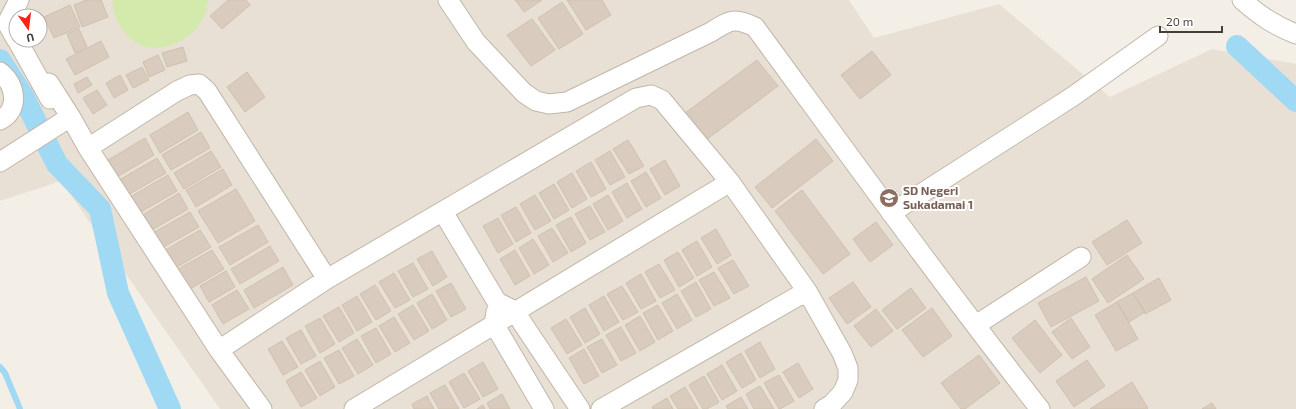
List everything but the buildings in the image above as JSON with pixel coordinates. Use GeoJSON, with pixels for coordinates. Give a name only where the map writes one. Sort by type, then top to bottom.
{"type":"FeatureCollection","features":[{"type":"Feature","properties":{"kind":"street"},"geometry":{"type":"LineString","coordinates":[[1242,0],[1259,15],[1279,27],[1296,34]]}},
{"type":"Feature","properties":{"kind":"street"},"geometry":{"type":"LineString","coordinates":[[454,2],[476,42],[524,93],[536,101],[548,104],[567,102],[733,20],[743,21],[755,27],[972,321],[1040,409]]}},
{"type":"Feature","properties":{"kind":"street"},"geometry":{"type":"LineString","coordinates":[[892,213],[1072,97],[1158,36]]}},
{"type":"Feature","properties":{"kind":"street"},"geometry":{"type":"LineString","coordinates":[[21,48],[65,120],[88,148],[219,350],[262,409]]}},
{"type":"Feature","properties":{"kind":"street"},"geometry":{"type":"LineString","coordinates":[[0,72],[5,76],[11,86],[13,96],[13,108],[7,117],[0,120]]}},
{"type":"Feature","properties":{"kind":"street"},"geometry":{"type":"LineString","coordinates":[[49,83],[65,120]]}},
{"type":"Feature","properties":{"kind":"street"},"geometry":{"type":"LineString","coordinates":[[88,148],[177,91],[190,85],[199,84],[207,90],[327,280]]}},
{"type":"Feature","properties":{"kind":"street"},"geometry":{"type":"LineString","coordinates":[[219,350],[327,280],[636,98],[651,95],[662,100],[730,182],[807,291],[842,353],[848,368],[848,380],[843,392],[832,404],[824,409]]}},
{"type":"Feature","properties":{"kind":"street"},"geometry":{"type":"LineString","coordinates":[[0,162],[27,146],[65,120]]}},
{"type":"Feature","properties":{"kind":"street"},"geometry":{"type":"LineString","coordinates":[[354,409],[730,182]]}},
{"type":"Feature","properties":{"kind":"street"},"geometry":{"type":"LineString","coordinates":[[443,212],[497,302],[515,311],[580,409]]}},
{"type":"Feature","properties":{"kind":"street"},"geometry":{"type":"LineString","coordinates":[[972,321],[1078,254]]}},
{"type":"Feature","properties":{"kind":"street"},"geometry":{"type":"LineString","coordinates":[[601,409],[807,291]]}},
{"type":"Feature","properties":{"kind":"street"},"geometry":{"type":"LineString","coordinates":[[497,302],[494,324],[544,409]]}},
{"type":"Feature","properties":{"kind":"shaded area"},"geometry":{"type":"Polygon","coordinates":[[[0,0],[849,0],[874,38],[999,4],[1110,97],[1212,49],[1296,64],[1296,409],[220,409],[61,181],[0,201],[0,0]]]}},
{"type":"Feature","properties":{"kind":"green space"},"geometry":{"type":"Polygon","coordinates":[[[113,0],[208,1],[204,17],[192,33],[177,43],[169,46],[151,48],[143,46],[130,38],[120,26],[113,7],[113,0]]]}},
{"type":"Feature","properties":{"kind":"waterway"},"geometry":{"type":"LineString","coordinates":[[1237,46],[1296,101]]}},
{"type":"Feature","properties":{"kind":"waterway"},"geometry":{"type":"LineString","coordinates":[[0,60],[23,96],[57,164],[100,209],[118,293],[170,409]]}},
{"type":"Feature","properties":{"kind":"waterway"},"geometry":{"type":"LineString","coordinates":[[0,367],[5,373],[20,409]]}},
{"type":"Feature","properties":{"kind":"place","name":"SD Negeri Sukadamai 1"},"geometry":{"type":"Point","coordinates":[889,198]}}]}
